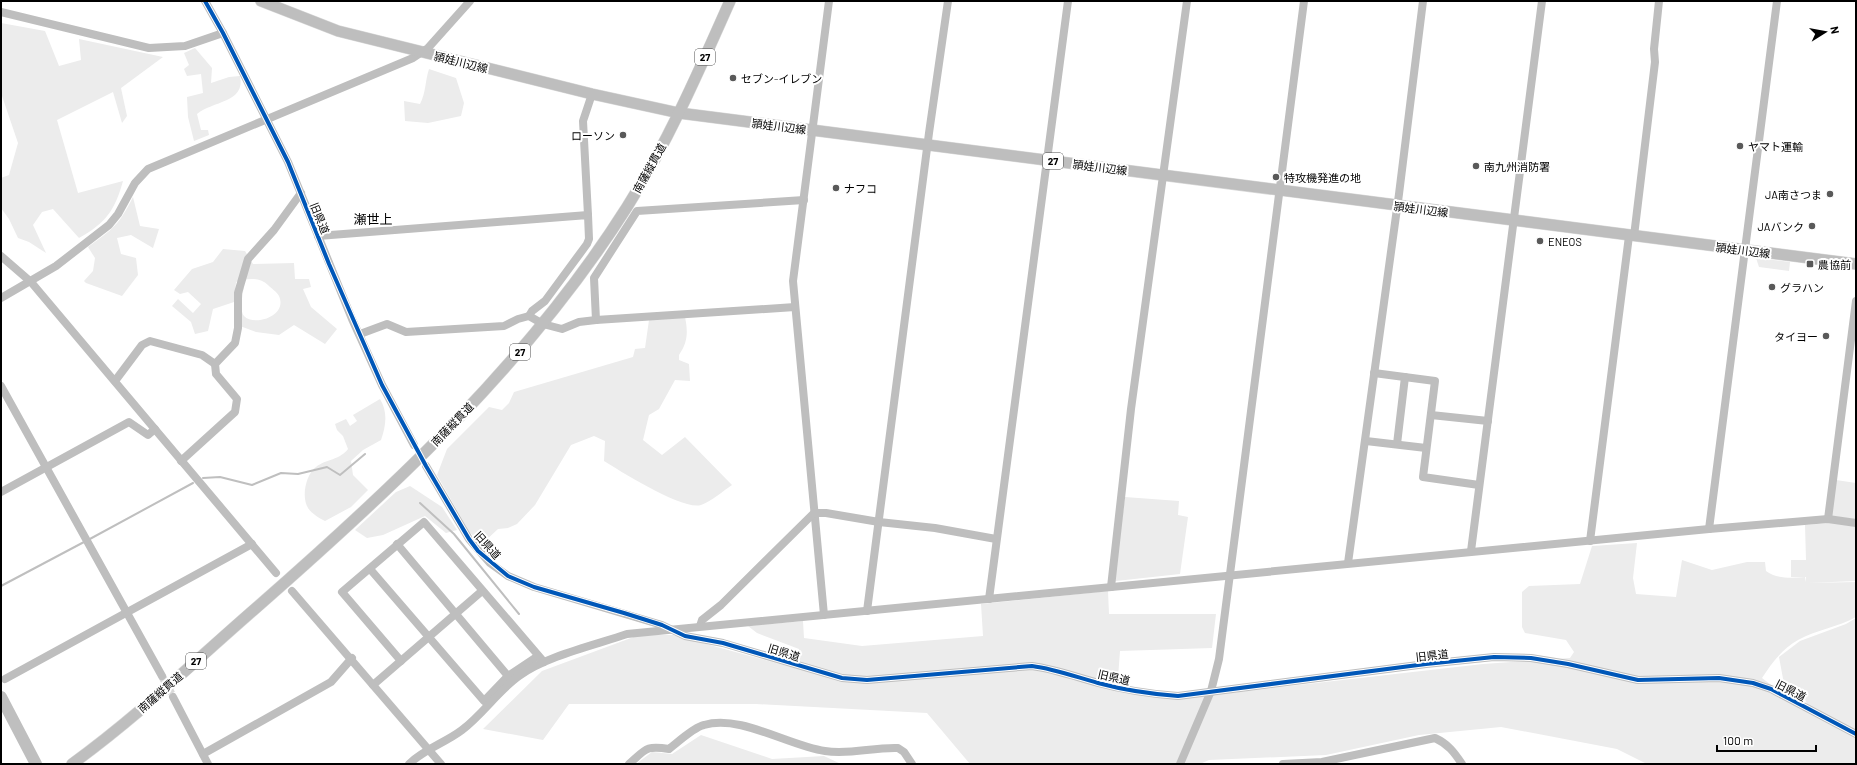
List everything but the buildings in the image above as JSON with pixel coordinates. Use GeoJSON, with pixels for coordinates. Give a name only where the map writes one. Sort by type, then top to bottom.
{"type":"FeatureCollection","features":[{"type":"Feature","properties":{"kind":"main road","name":"頴娃川辺線"},"geometry":{"type":"LineString","coordinates":[[261,1],[338,31],[592,94],[679,113],[1856,264]]}},
{"type":"Feature","properties":{"kind":"main road","name":"南薩縦貫道"},"geometry":{"type":"LineString","coordinates":[[73,763],[158,694],[322,550],[437,441],[499,375],[543,324],[564,298],[627,207],[679,113],[730,1]]}},
{"type":"Feature","properties":{"kind":"street","name":"旧県道"},"geometry":{"type":"LineString","coordinates":[[205,1],[267,118],[301,193],[382,385],[414,445]]}},
{"type":"Feature","properties":{"kind":"street"},"geometry":{"type":"LineString","coordinates":[[1,298],[56,266],[109,225],[118,214],[135,183],[148,169],[267,118],[341,89],[423,53],[470,1]]}},
{"type":"Feature","properties":{"kind":"street"},"geometry":{"type":"LineString","coordinates":[[824,616],[793,281],[829,1]]}},
{"type":"Feature","properties":{"kind":"street"},"geometry":{"type":"LineString","coordinates":[[867,611],[948,1]]}},
{"type":"Feature","properties":{"kind":"street"},"geometry":{"type":"LineString","coordinates":[[989,599],[1068,1]]}},
{"type":"Feature","properties":{"kind":"street"},"geometry":{"type":"LineString","coordinates":[[1111,586],[1131,409],[1164,175],[1186,1]]}},
{"type":"Feature","properties":{"kind":"street"},"geometry":{"type":"LineString","coordinates":[[1180,764],[1211,691],[1219,659],[1304,1]]}},
{"type":"Feature","properties":{"kind":"street"},"geometry":{"type":"LineString","coordinates":[[1348,564],[1366,441],[1423,1]]}},
{"type":"Feature","properties":{"kind":"street"},"geometry":{"type":"LineString","coordinates":[[1471,551],[1542,1]]}},
{"type":"Feature","properties":{"kind":"street"},"geometry":{"type":"LineString","coordinates":[[1590,541],[1655,62],[1654,49],[1659,1]]}},
{"type":"Feature","properties":{"kind":"street"},"geometry":{"type":"LineString","coordinates":[[1709,529],[1777,1]]}},
{"type":"Feature","properties":{"kind":"street"},"geometry":{"type":"LineString","coordinates":[[1,12],[149,48],[185,46],[223,33]]}},
{"type":"Feature","properties":{"kind":"street"},"geometry":{"type":"LineString","coordinates":[[360,334],[387,324],[406,332],[504,326],[518,319],[529,316],[532,311],[545,301],[588,244],[589,239],[583,121],[592,94]]}},
{"type":"Feature","properties":{"kind":"street"},"geometry":{"type":"LineString","coordinates":[[181,461],[236,412],[237,399],[216,374],[215,364],[235,343],[238,328],[238,293],[248,259],[274,230],[301,193]]}},
{"type":"Feature","properties":{"kind":"street"},"geometry":{"type":"LineString","coordinates":[[596,320],[594,278],[638,211],[804,200]]}},
{"type":"Feature","properties":{"kind":"street"},"geometry":{"type":"LineString","coordinates":[[318,236],[588,215]]}},
{"type":"Feature","properties":{"kind":"street"},"geometry":{"type":"LineString","coordinates":[[1,256],[30,282],[276,573]]}},
{"type":"Feature","properties":{"kind":"street"},"geometry":{"type":"LineString","coordinates":[[1828,519],[1856,301]]}},
{"type":"Feature","properties":{"kind":"street"},"geometry":{"type":"LineString","coordinates":[[529,316],[543,324],[562,329],[579,322],[596,320],[795,307]]}},
{"type":"Feature","properties":{"kind":"street"},"geometry":{"type":"LineString","coordinates":[[115,381],[142,344],[150,341],[202,355],[215,364]]}},
{"type":"Feature","properties":{"kind":"street"},"geometry":{"type":"LineString","coordinates":[[1374,373],[1435,381],[1423,477],[1480,485]]}},
{"type":"Feature","properties":{"kind":"street"},"geometry":{"type":"LineString","coordinates":[[1397,444],[1405,377]]}},
{"type":"Feature","properties":{"kind":"street"},"geometry":{"type":"LineString","coordinates":[[1,386],[162,676]]}},
{"type":"Feature","properties":{"kind":"street"},"geometry":{"type":"LineString","coordinates":[[1431,415],[1488,421]]}},
{"type":"Feature","properties":{"kind":"street"},"geometry":{"type":"LineString","coordinates":[[1,492],[129,422],[148,435],[155,429]]}},
{"type":"Feature","properties":{"kind":"street"},"geometry":{"type":"LineString","coordinates":[[1366,441],[1426,448]]}},
{"type":"Feature","properties":{"kind":"street","name":"旧県道"},"geometry":{"type":"LineString","coordinates":[[426,466],[469,539],[490,563],[508,576],[534,587],[624,612],[685,636],[723,643],[842,678],[868,680],[1032,666],[1149,694],[1178,696],[1434,664],[1494,658],[1530,658],[1568,664],[1638,680],[1719,678],[1753,683],[1771,689],[1856,734]]}},
{"type":"Feature","properties":{"kind":"street"},"geometry":{"type":"LineString","coordinates":[[700,626],[702,620],[720,605],[814,513],[826,513],[879,522],[935,528],[996,539]]}},
{"type":"Feature","properties":{"kind":"street"},"geometry":{"type":"LineString","coordinates":[[408,764],[428,749],[463,729],[520,675],[544,662],[627,634],[1709,529],[1828,519],[1856,523]]}},
{"type":"Feature","properties":{"kind":"street"},"geometry":{"type":"LineString","coordinates":[[401,661],[342,592],[424,522],[544,662]]}},
{"type":"Feature","properties":{"kind":"street"},"geometry":{"type":"LineString","coordinates":[[5,679],[252,544]]}},
{"type":"Feature","properties":{"kind":"street"},"geometry":{"type":"LineString","coordinates":[[397,544],[508,676]]}},
{"type":"Feature","properties":{"kind":"street"},"geometry":{"type":"LineString","coordinates":[[370,568],[484,701],[508,676],[538,656]]}},
{"type":"Feature","properties":{"kind":"street"},"geometry":{"type":"LineString","coordinates":[[292,591],[352,658],[441,764]]}},
{"type":"Feature","properties":{"kind":"street"},"geometry":{"type":"LineString","coordinates":[[374,685],[482,591]]}},
{"type":"Feature","properties":{"kind":"street"},"geometry":{"type":"LineString","coordinates":[[203,754],[331,682],[352,658]]}},
{"type":"Feature","properties":{"kind":"street"},"geometry":{"type":"LineString","coordinates":[[173,697],[208,764]]}},
{"type":"Feature","properties":{"kind":"street"},"geometry":{"type":"LineString","coordinates":[[629,764],[646,749],[653,746],[669,749],[702,725],[719,722],[756,730],[823,751],[864,752],[898,748],[904,752],[912,764]]}},
{"type":"Feature","properties":{"kind":"street"},"geometry":{"type":"LineString","coordinates":[[1282,764],[1322,762],[1434,738],[1451,748],[1462,764]]}},
{"type":"Feature","properties":{"kind":"shaded area"},"geometry":{"type":"Polygon","coordinates":[[[1,23],[45,31],[59,66],[81,60],[79,39],[163,57],[121,88],[127,116],[122,123],[113,92],[57,120],[78,193],[123,181],[117,200],[108,215],[96,227],[79,238],[53,209],[42,212],[33,225],[46,253],[29,242],[18,238],[9,219],[1,208],[1,178],[9,175],[18,143],[1,93],[1,23]]]}},
{"type":"Feature","properties":{"kind":"shaded area"},"geometry":{"type":"Polygon","coordinates":[[[195,48],[212,68],[211,83],[229,77],[240,76],[240,85],[238,92],[233,96],[197,114],[201,130],[208,130],[209,135],[194,141],[188,117],[187,97],[203,93],[201,74],[187,76],[184,69],[189,65],[184,53],[195,48]]]}},
{"type":"Feature","properties":{"kind":"shaded area"},"geometry":{"type":"Polygon","coordinates":[[[429,69],[456,78],[464,103],[461,116],[428,123],[405,121],[404,101],[420,104],[429,69]]]}},
{"type":"Feature","properties":{"kind":"shaded area"},"geometry":{"type":"Polygon","coordinates":[[[133,197],[140,226],[159,229],[153,248],[131,235],[117,238],[121,254],[136,258],[138,275],[122,296],[84,281],[93,271],[95,258],[88,247],[115,226],[124,214],[133,197]]]}},
{"type":"Feature","properties":{"kind":"shaded area"},"geometry":{"type":"Polygon","coordinates":[[[223,249],[245,251],[253,264],[294,263],[295,279],[309,279],[311,287],[303,289],[311,307],[337,329],[325,344],[294,325],[279,335],[256,332],[240,326],[240,295],[244,286],[242,310],[244,316],[249,319],[262,320],[269,318],[279,309],[279,296],[265,282],[257,279],[236,282],[234,302],[213,309],[208,331],[195,334],[191,322],[172,306],[178,299],[193,313],[201,304],[188,292],[180,294],[174,290],[192,269],[213,262],[223,249]]]}},
{"type":"Feature","properties":{"kind":"shaded area"},"geometry":{"type":"Polygon","coordinates":[[[1756,258],[1790,262],[1789,271],[1759,267],[1756,258]]]}},
{"type":"Feature","properties":{"kind":"shaded area"},"geometry":{"type":"Polygon","coordinates":[[[685,317],[687,327],[686,341],[679,355],[679,360],[689,364],[690,381],[675,380],[659,409],[649,415],[643,440],[662,455],[685,437],[732,485],[701,505],[681,502],[652,489],[604,461],[605,441],[594,436],[571,445],[535,505],[517,524],[508,528],[498,529],[483,543],[470,533],[437,475],[447,449],[489,407],[502,410],[509,403],[514,392],[633,357],[635,349],[645,348],[649,320],[685,317]]]}},
{"type":"Feature","properties":{"kind":"shaded area"},"geometry":{"type":"Polygon","coordinates":[[[380,399],[383,404],[385,414],[384,430],[381,440],[363,450],[351,461],[353,475],[368,490],[351,507],[325,521],[311,512],[308,508],[305,498],[307,480],[312,470],[320,464],[345,453],[348,449],[343,436],[337,430],[335,424],[346,419],[350,426],[357,421],[353,415],[380,399]]]}},
{"type":"Feature","properties":{"kind":"shaded area"},"geometry":{"type":"Polygon","coordinates":[[[1836,480],[1856,483],[1856,581],[1808,583],[1856,582],[1856,617],[1798,640],[1778,657],[1762,678],[1808,713],[1856,738],[1856,764],[1647,764],[1617,749],[1501,727],[1419,735],[1326,755],[1209,760],[1200,764],[970,764],[927,713],[756,704],[569,704],[543,740],[483,729],[542,671],[639,635],[673,635],[798,669],[799,649],[757,633],[748,626],[803,621],[804,638],[862,646],[983,636],[981,604],[1108,591],[1109,614],[1216,614],[1212,648],[1120,651],[1117,691],[1177,699],[1483,664],[1570,658],[1574,652],[1566,640],[1525,633],[1522,627],[1522,592],[1529,586],[1580,584],[1592,546],[1637,543],[1633,578],[1636,594],[1676,597],[1682,560],[1712,570],[1747,562],[1765,562],[1766,571],[1770,574],[1790,578],[1805,577],[1791,577],[1791,560],[1806,560],[1805,525],[1830,523],[1836,480]]]}},
{"type":"Feature","properties":{"kind":"shaded area"},"geometry":{"type":"Polygon","coordinates":[[[410,486],[442,507],[457,530],[446,533],[425,516],[383,535],[367,538],[355,530],[396,492],[410,486]]]}},
{"type":"Feature","properties":{"kind":"shaded area"},"geometry":{"type":"Polygon","coordinates":[[[1125,497],[1179,501],[1178,515],[1188,517],[1180,574],[1114,580],[1125,497]]]}},
{"type":"Feature","properties":{"kind":"shaded area"},"geometry":{"type":"Polygon","coordinates":[[[1856,618],[1856,730],[1808,706],[1803,695],[1784,684],[1779,657],[1800,641],[1846,624],[1856,618]]]}},
{"type":"Feature","properties":{"kind":"shaded area"},"geometry":{"type":"Polygon","coordinates":[[[701,735],[772,759],[824,756],[841,764],[636,764],[652,752],[672,754],[701,735]]]}},
{"type":"Feature","properties":{"kind":"waterway"},"geometry":{"type":"LineString","coordinates":[[203,478],[220,477],[252,485],[281,473],[298,474],[327,467],[340,475],[365,454]]}},
{"type":"Feature","properties":{"kind":"waterway"},"geometry":{"type":"LineString","coordinates":[[88,540],[193,483]]}},
{"type":"Feature","properties":{"kind":"waterway"},"geometry":{"type":"LineString","coordinates":[[420,503],[454,534],[519,614]]}},
{"type":"Feature","properties":{"kind":"waterway"},"geometry":{"type":"LineString","coordinates":[[1,586],[84,542]]}},
{"type":"Feature","properties":{"kind":"waterway"},"geometry":{"type":"LineString","coordinates":[[1,697],[36,764]]}},
{"type":"Feature","properties":{"kind":"tunnel"},"geometry":{"type":"LineString","coordinates":[[162,676],[173,697]]}},
{"type":"Feature","properties":{"kind":"cycle path"},"geometry":{"type":"LineString","coordinates":[[205,1],[223,33],[288,162],[329,264],[382,385],[426,466],[469,539],[478,551],[508,576],[534,587],[662,625],[685,636],[723,643],[842,678],[867,680],[1032,666],[1057,671],[1118,688],[1178,696],[1426,664],[1494,657],[1531,658],[1568,664],[1638,680],[1719,678],[1753,683],[1771,689],[1856,734]]}},
{"type":"Feature","properties":{"kind":"place","name":"セブン-イレブン"},"geometry":{"type":"Point","coordinates":[733,78]}},
{"type":"Feature","properties":{"kind":"place","name":"ローソン"},"geometry":{"type":"Point","coordinates":[623,135]}},
{"type":"Feature","properties":{"kind":"place","name":"ヤマト運輸"},"geometry":{"type":"Point","coordinates":[1740,146]}},
{"type":"Feature","properties":{"kind":"place","name":"南九州消防署"},"geometry":{"type":"Point","coordinates":[1476,166]}},
{"type":"Feature","properties":{"kind":"place","name":"特攻機発進の地"},"geometry":{"type":"Point","coordinates":[1276,177]}},
{"type":"Feature","properties":{"kind":"place","name":"ナフコ"},"geometry":{"type":"Point","coordinates":[836,188]}},
{"type":"Feature","properties":{"kind":"place","name":"JA南さつま"},"geometry":{"type":"Point","coordinates":[1830,194]}},
{"type":"Feature","properties":{"kind":"place","name":"JAバンク"},"geometry":{"type":"Point","coordinates":[1812,226]}},
{"type":"Feature","properties":{"kind":"place","name":"ENEOS"},"geometry":{"type":"Point","coordinates":[1540,241]}},
{"type":"Feature","properties":{"kind":"place","name":"農協前"},"geometry":{"type":"Point","coordinates":[1810,264]}},
{"type":"Feature","properties":{"kind":"place","name":"グラハン"},"geometry":{"type":"Point","coordinates":[1772,287]}},
{"type":"Feature","properties":{"kind":"place","name":"タイヨー"},"geometry":{"type":"Point","coordinates":[1826,336]}},
{"type":"Feature","properties":{"kind":"district","name":"瀬世上"},"geometry":{"type":"Point","coordinates":[373,219]}}]}
